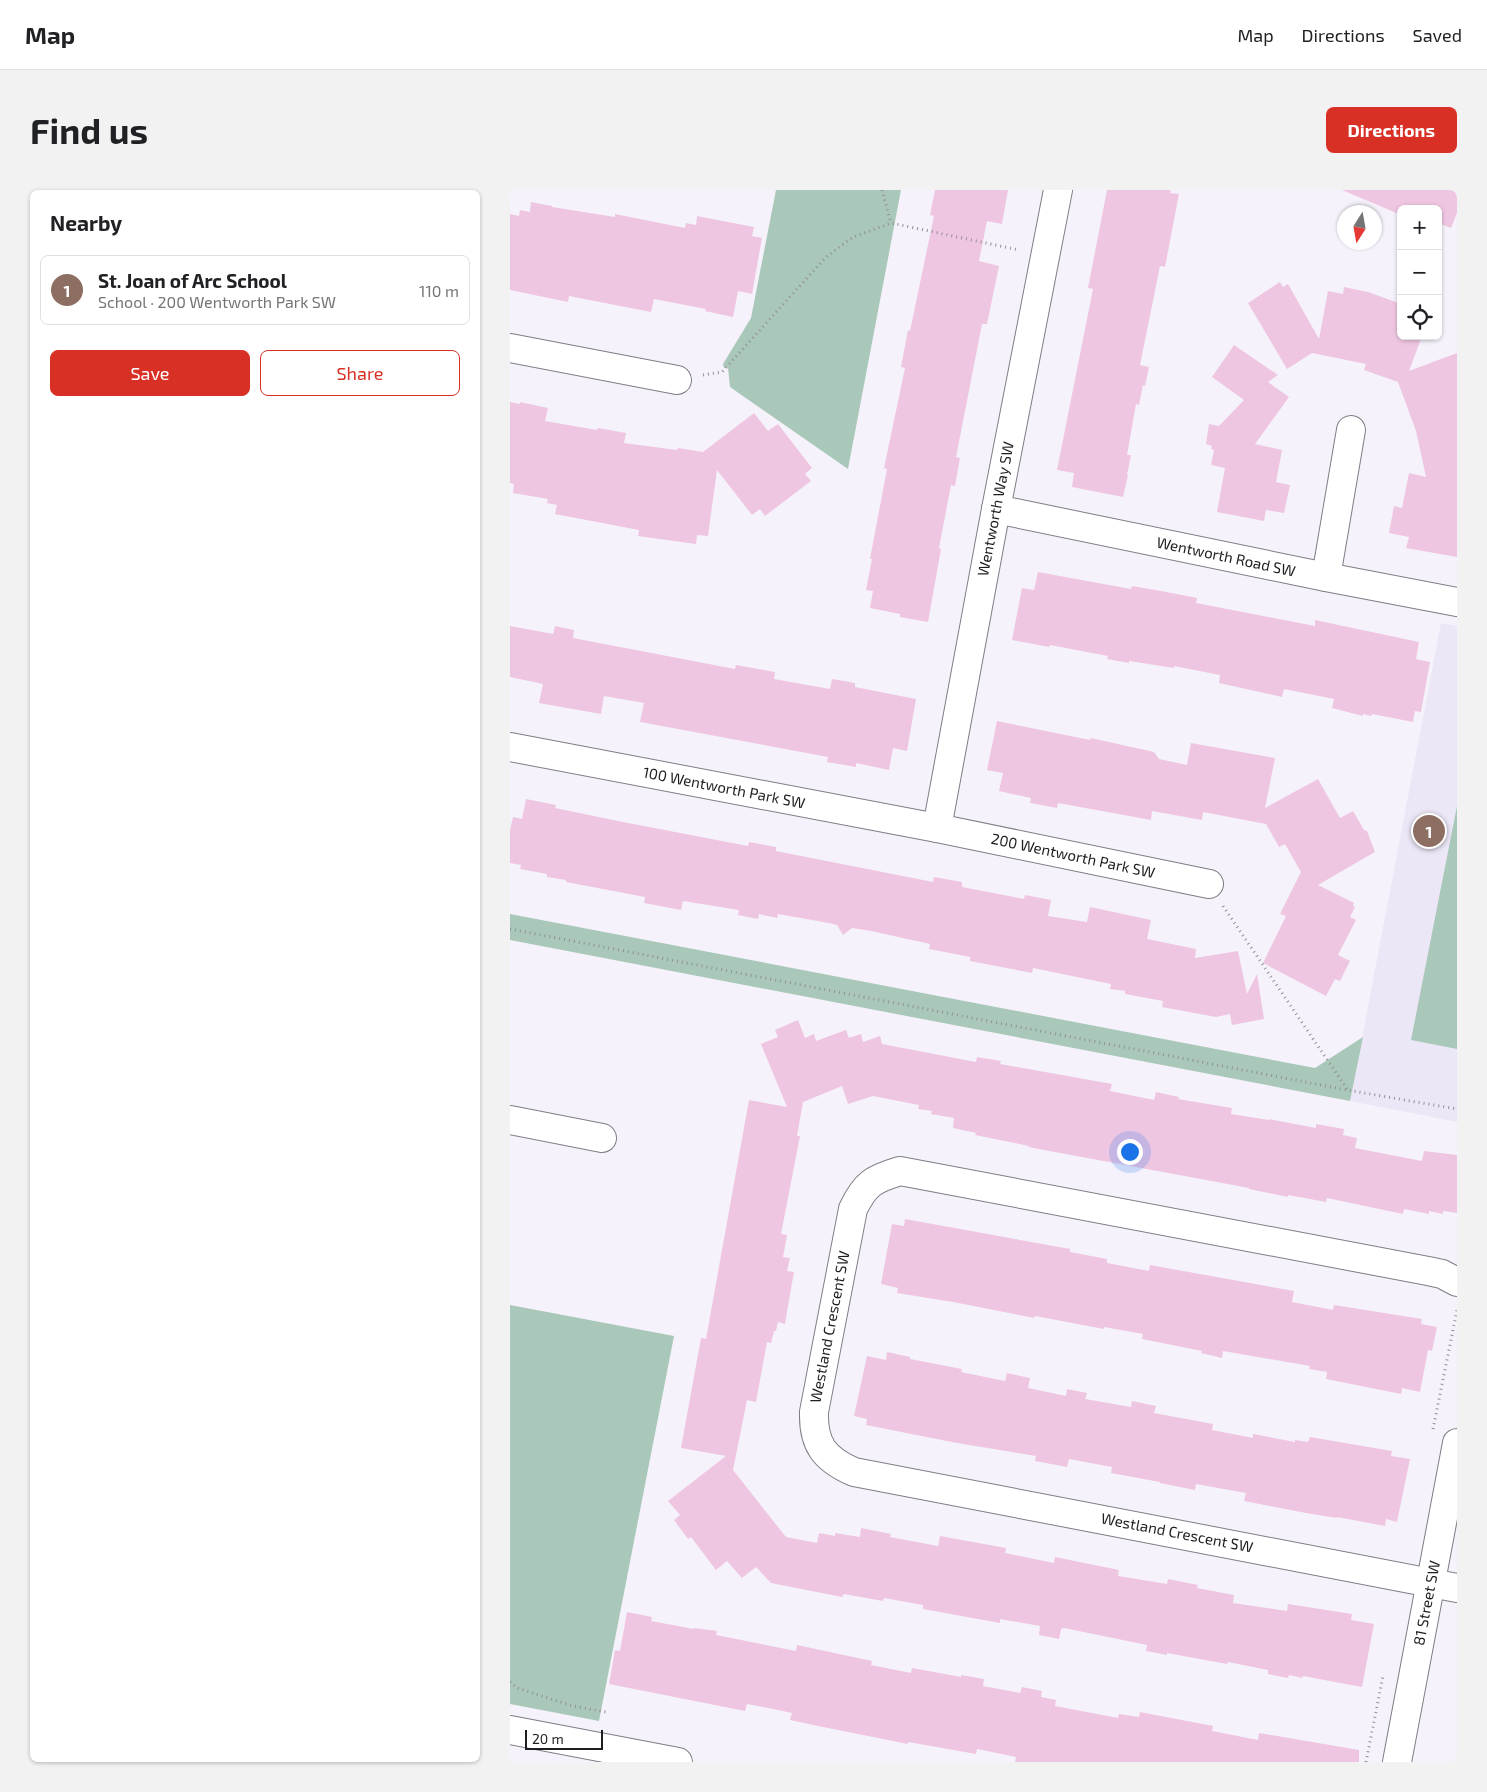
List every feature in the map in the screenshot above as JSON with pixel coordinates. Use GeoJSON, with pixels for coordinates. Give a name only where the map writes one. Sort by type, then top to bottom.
{"type":"FeatureCollection","features":[{"type":"Feature","properties":{"kind":"street","name":"Wentworth Way SW"},"geometry":{"type":"LineString","coordinates":[[937,828],[1044,255],[1058,190]]}},
{"type":"Feature","properties":{"kind":"street"},"geometry":{"type":"LineString","coordinates":[[510,348],[677,380]]}},
{"type":"Feature","properties":{"kind":"street"},"geometry":{"type":"LineString","coordinates":[[1326,577],[1351,430]]}},
{"type":"Feature","properties":{"kind":"street","name":"Wentworth Road SW"},"geometry":{"type":"LineString","coordinates":[[996,509],[1457,602]]}},
{"type":"Feature","properties":{"kind":"street","name":"100 Wentworth Park SW"},"geometry":{"type":"LineString","coordinates":[[510,748],[937,828]]}},
{"type":"Feature","properties":{"kind":"street","name":"200 Wentworth Park SW"},"geometry":{"type":"LineString","coordinates":[[937,828],[1209,884]]}},
{"type":"Feature","properties":{"kind":"street"},"geometry":{"type":"LineString","coordinates":[[510,1120],[602,1138]]}},
{"type":"Feature","properties":{"kind":"street","name":"Westland Crescent SW"},"geometry":{"type":"LineString","coordinates":[[1457,1282],[1442,1274],[1428,1271],[900,1171],[873,1181],[860,1195],[853,1209],[814,1412],[814,1428],[818,1444],[827,1456],[840,1466],[854,1472],[1457,1588]]}},
{"type":"Feature","properties":{"kind":"street","name":"81 Street SW"},"geometry":{"type":"LineString","coordinates":[[1397,1762],[1457,1443]]}},
{"type":"Feature","properties":{"kind":"street"},"geometry":{"type":"LineString","coordinates":[[510,1730],[678,1762]]}},
{"type":"Feature","properties":{"kind":"path"},"geometry":{"type":"LineString","coordinates":[[882,190],[891,223]]}},
{"type":"Feature","properties":{"kind":"path"},"geometry":{"type":"LineString","coordinates":[[677,380],[722,372],[826,257],[853,238],[891,223],[1044,255]]}},
{"type":"Feature","properties":{"kind":"path"},"geometry":{"type":"LineString","coordinates":[[1209,884],[1347,1090]]}},
{"type":"Feature","properties":{"kind":"path"},"geometry":{"type":"LineString","coordinates":[[510,929],[1347,1090],[1457,1109]]}},
{"type":"Feature","properties":{"kind":"path"},"geometry":{"type":"LineString","coordinates":[[510,1682],[517,1688],[573,1706],[606,1712]]}},
{"type":"Feature","properties":{"kind":"shaded area"},"geometry":{"type":"Polygon","coordinates":[[[1441,623],[1457,626],[1457,1122],[1350,1101],[1441,623]]]}},
{"type":"Feature","properties":{"kind":"green space"},"geometry":{"type":"Polygon","coordinates":[[[776,190],[901,190],[848,469],[730,387],[728,368],[724,368],[723,364],[751,318],[776,190]]]}},
{"type":"Feature","properties":{"kind":"green space"},"geometry":{"type":"Polygon","coordinates":[[[1457,806],[1457,1049],[1411,1040],[1457,806]]]}},
{"type":"Feature","properties":{"kind":"green space"},"geometry":{"type":"Polygon","coordinates":[[[510,914],[1315,1068],[1363,1037],[1350,1101],[510,940],[510,914]]]}},
{"type":"Feature","properties":{"kind":"green space"},"geometry":{"type":"Polygon","coordinates":[[[510,1305],[674,1336],[599,1721],[510,1704],[510,1305]]]}},
{"type":"Feature","properties":{"kind":"building"},"geometry":{"type":"Polygon","coordinates":[[[935,190],[1008,190],[1002,224],[987,221],[979,261],[999,266],[987,324],[982,324],[956,457],[960,458],[955,486],[951,485],[939,548],[941,549],[928,622],[900,617],[900,614],[870,608],[873,591],[866,590],[887,469],[884,468],[905,368],[901,367],[934,216],[930,215],[935,190]]]}},
{"type":"Feature","properties":{"kind":"building"},"geometry":{"type":"Polygon","coordinates":[[[1107,190],[1171,190],[1170,193],[1179,194],[1165,267],[1160,266],[1140,365],[1149,367],[1139,405],[1136,404],[1127,455],[1131,455],[1123,497],[1072,487],[1074,473],[1057,470],[1093,289],[1088,288],[1107,190]]]}},
{"type":"Feature","properties":{"kind":"building"},"geometry":{"type":"Polygon","coordinates":[[[1342,190],[1457,190],[1457,213],[1451,228],[1442,225],[1442,205],[1397,205],[1397,213],[1382,207],[1382,205],[1377,205],[1342,190]]]}},
{"type":"Feature","properties":{"kind":"building"},"geometry":{"type":"Polygon","coordinates":[[[531,202],[615,217],[615,214],[685,228],[686,223],[696,225],[697,216],[754,227],[752,236],[762,238],[752,294],[738,291],[733,317],[705,311],[706,309],[654,299],[651,312],[569,296],[568,302],[510,290],[510,214],[519,216],[520,210],[530,212],[531,202]]]}},
{"type":"Feature","properties":{"kind":"building"},"geometry":{"type":"Polygon","coordinates":[[[1280,282],[1283,287],[1288,284],[1319,339],[1328,291],[1343,294],[1344,287],[1368,292],[1397,303],[1397,340],[1421,340],[1409,371],[1457,353],[1457,557],[1406,548],[1409,537],[1389,533],[1394,506],[1402,508],[1409,473],[1426,477],[1416,431],[1398,382],[1364,370],[1366,364],[1312,353],[1287,369],[1248,303],[1280,282]]]}},
{"type":"Feature","properties":{"kind":"building"},"geometry":{"type":"Polygon","coordinates":[[[1234,345],[1278,375],[1268,382],[1289,397],[1255,444],[1282,450],[1276,482],[1290,485],[1284,513],[1266,510],[1264,521],[1217,512],[1225,468],[1211,465],[1214,450],[1211,449],[1212,446],[1206,444],[1209,424],[1219,426],[1244,400],[1212,377],[1234,345]]]}},
{"type":"Feature","properties":{"kind":"building"},"geometry":{"type":"Polygon","coordinates":[[[510,402],[520,404],[520,402],[548,408],[545,421],[626,433],[624,443],[703,452],[754,413],[768,431],[778,424],[812,468],[805,474],[811,481],[765,516],[760,509],[752,515],[717,470],[708,536],[697,535],[696,544],[638,536],[639,530],[555,514],[557,505],[547,503],[548,499],[513,493],[514,484],[510,483],[510,402]]]}},
{"type":"Feature","properties":{"kind":"building"},"geometry":{"type":"Polygon","coordinates":[[[1038,572],[1131,589],[1132,586],[1161,591],[1197,598],[1196,603],[1315,626],[1315,620],[1419,642],[1416,659],[1430,662],[1421,712],[1415,711],[1413,722],[1372,714],[1371,716],[1363,714],[1363,716],[1332,708],[1334,699],[1284,689],[1282,697],[1219,683],[1220,675],[1174,666],[1174,668],[1129,661],[1129,663],[1107,659],[1108,656],[1012,640],[1022,588],[1034,590],[1038,572]]]}},
{"type":"Feature","properties":{"kind":"building"},"geometry":{"type":"Polygon","coordinates":[[[510,626],[553,634],[555,626],[574,630],[573,638],[735,669],[736,665],[775,672],[774,679],[830,689],[832,679],[855,683],[855,687],[916,699],[907,751],[893,748],[889,770],[856,763],[856,767],[827,762],[828,757],[640,722],[644,703],[604,696],[601,714],[539,703],[543,684],[510,677],[510,626]]]}},
{"type":"Feature","properties":{"kind":"building"},"geometry":{"type":"Polygon","coordinates":[[[997,721],[1090,740],[1091,738],[1154,752],[1159,759],[1187,765],[1191,743],[1275,758],[1265,808],[1318,779],[1340,818],[1353,811],[1364,830],[1367,831],[1375,852],[1318,885],[1354,903],[1353,906],[1355,907],[1350,917],[1356,920],[1338,955],[1350,961],[1340,981],[1335,979],[1326,996],[1263,963],[1286,916],[1280,914],[1301,872],[1285,844],[1279,847],[1266,824],[1203,812],[1202,820],[1152,811],[1151,820],[1058,803],[1057,808],[1030,803],[1031,798],[999,791],[1003,773],[987,770],[997,721]]]}},
{"type":"Feature","properties":{"kind":"building"},"geometry":{"type":"Polygon","coordinates":[[[526,799],[556,805],[555,808],[623,822],[748,846],[749,842],[776,847],[776,851],[933,882],[934,877],[962,882],[962,887],[1024,899],[1025,895],[1051,900],[1048,916],[1087,922],[1090,907],[1151,920],[1147,939],[1196,949],[1195,958],[1238,951],[1247,994],[1257,974],[1264,1019],[1232,1025],[1230,1014],[1216,1017],[1162,1007],[1163,1001],[1125,994],[1125,991],[1110,989],[1111,984],[1033,968],[1032,973],[970,961],[970,957],[929,949],[930,944],[871,931],[852,928],[843,935],[837,925],[829,923],[778,914],[777,918],[759,914],[758,919],[738,915],[739,910],[683,901],[681,910],[644,903],[645,897],[566,882],[566,880],[547,877],[547,874],[520,869],[521,865],[510,863],[510,830],[513,817],[522,819],[526,799]]]}},
{"type":"Feature","properties":{"kind":"building"},"geometry":{"type":"Polygon","coordinates":[[[798,1020],[805,1038],[814,1034],[816,1041],[846,1030],[849,1038],[861,1034],[863,1042],[880,1036],[882,1044],[976,1062],[977,1057],[1001,1061],[1000,1064],[1112,1084],[1110,1091],[1154,1100],[1156,1092],[1179,1097],[1178,1099],[1232,1108],[1231,1114],[1316,1128],[1316,1124],[1344,1129],[1343,1135],[1357,1138],[1355,1148],[1422,1161],[1424,1151],[1457,1155],[1457,1213],[1443,1211],[1443,1214],[1429,1211],[1429,1214],[1404,1209],[1403,1214],[1327,1198],[1326,1202],[1288,1195],[1288,1197],[975,1135],[976,1133],[953,1128],[954,1118],[931,1114],[932,1111],[918,1109],[919,1105],[873,1096],[848,1104],[842,1086],[803,1102],[797,1136],[800,1136],[781,1234],[787,1235],[783,1257],[790,1258],[787,1271],[794,1272],[785,1324],[778,1322],[771,1343],[767,1342],[756,1402],[747,1400],[733,1470],[786,1537],[817,1543],[819,1533],[835,1536],[835,1533],[860,1537],[861,1528],[891,1534],[890,1537],[938,1546],[940,1536],[1006,1548],[1005,1553],[1054,1563],[1055,1557],[1119,1570],[1118,1576],[1167,1584],[1168,1579],[1198,1585],[1197,1588],[1234,1595],[1233,1603],[1287,1611],[1288,1604],[1352,1614],[1351,1620],[1374,1624],[1362,1687],[1303,1676],[1302,1678],[1289,1675],[1288,1678],[1268,1674],[1268,1670],[1228,1662],[1227,1664],[1146,1651],[1147,1645],[1064,1628],[1061,1629],[1059,1639],[1039,1635],[1040,1626],[1000,1619],[1000,1623],[923,1609],[923,1605],[884,1598],[883,1601],[844,1594],[842,1597],[771,1583],[756,1567],[742,1578],[727,1561],[716,1570],[691,1537],[688,1539],[674,1520],[680,1515],[668,1501],[726,1456],[681,1448],[701,1338],[706,1339],[749,1100],[787,1107],[761,1044],[778,1037],[775,1030],[798,1020]]]}},
{"type":"Feature","properties":{"kind":"building"},"geometry":{"type":"Polygon","coordinates":[[[905,1219],[1070,1249],[1070,1252],[1107,1259],[1107,1263],[1149,1271],[1150,1265],[1294,1291],[1292,1302],[1333,1310],[1334,1305],[1422,1319],[1421,1324],[1437,1327],[1432,1351],[1428,1350],[1420,1392],[1402,1388],[1401,1394],[1326,1379],[1327,1372],[1309,1369],[1310,1366],[1223,1351],[1222,1358],[1201,1353],[1202,1351],[1142,1339],[1143,1334],[1035,1316],[1034,1318],[897,1293],[898,1288],[881,1284],[892,1224],[904,1226],[905,1219]]]}},
{"type":"Feature","properties":{"kind":"building"},"geometry":{"type":"Polygon","coordinates":[[[887,1352],[910,1357],[910,1359],[962,1369],[961,1372],[1005,1381],[1007,1373],[1030,1378],[1028,1388],[1066,1396],[1067,1389],[1087,1393],[1085,1399],[1131,1407],[1132,1401],[1156,1406],[1154,1413],[1213,1424],[1212,1430],[1253,1438],[1253,1434],[1295,1442],[1295,1440],[1308,1442],[1310,1437],[1392,1451],[1391,1456],[1410,1459],[1397,1522],[1386,1519],[1385,1526],[1306,1513],[1244,1501],[1246,1493],[1196,1484],[1195,1490],[1111,1473],[1112,1467],[1069,1459],[1067,1467],[1035,1461],[1036,1456],[866,1425],[867,1419],[854,1416],[867,1356],[886,1360],[887,1352]]]}},
{"type":"Feature","properties":{"kind":"building"},"geometry":{"type":"Polygon","coordinates":[[[627,1612],[652,1617],[651,1621],[717,1631],[716,1635],[796,1651],[797,1645],[872,1661],[871,1665],[911,1673],[912,1668],[984,1679],[983,1686],[1020,1693],[1022,1687],[1042,1691],[1041,1697],[1056,1700],[1055,1706],[1118,1718],[1119,1714],[1139,1717],[1140,1712],[1213,1726],[1212,1731],[1258,1740],[1259,1733],[1359,1750],[1359,1762],[1015,1762],[1016,1757],[977,1749],[976,1754],[908,1742],[908,1744],[790,1720],[792,1713],[768,1708],[747,1704],[745,1711],[609,1684],[615,1650],[620,1651],[627,1612]]]}},
{"type":"Feature","properties":{"kind":"place","name":"St. Joan of Arc School"},"geometry":{"type":"Point","coordinates":[1429,831]}}]}
